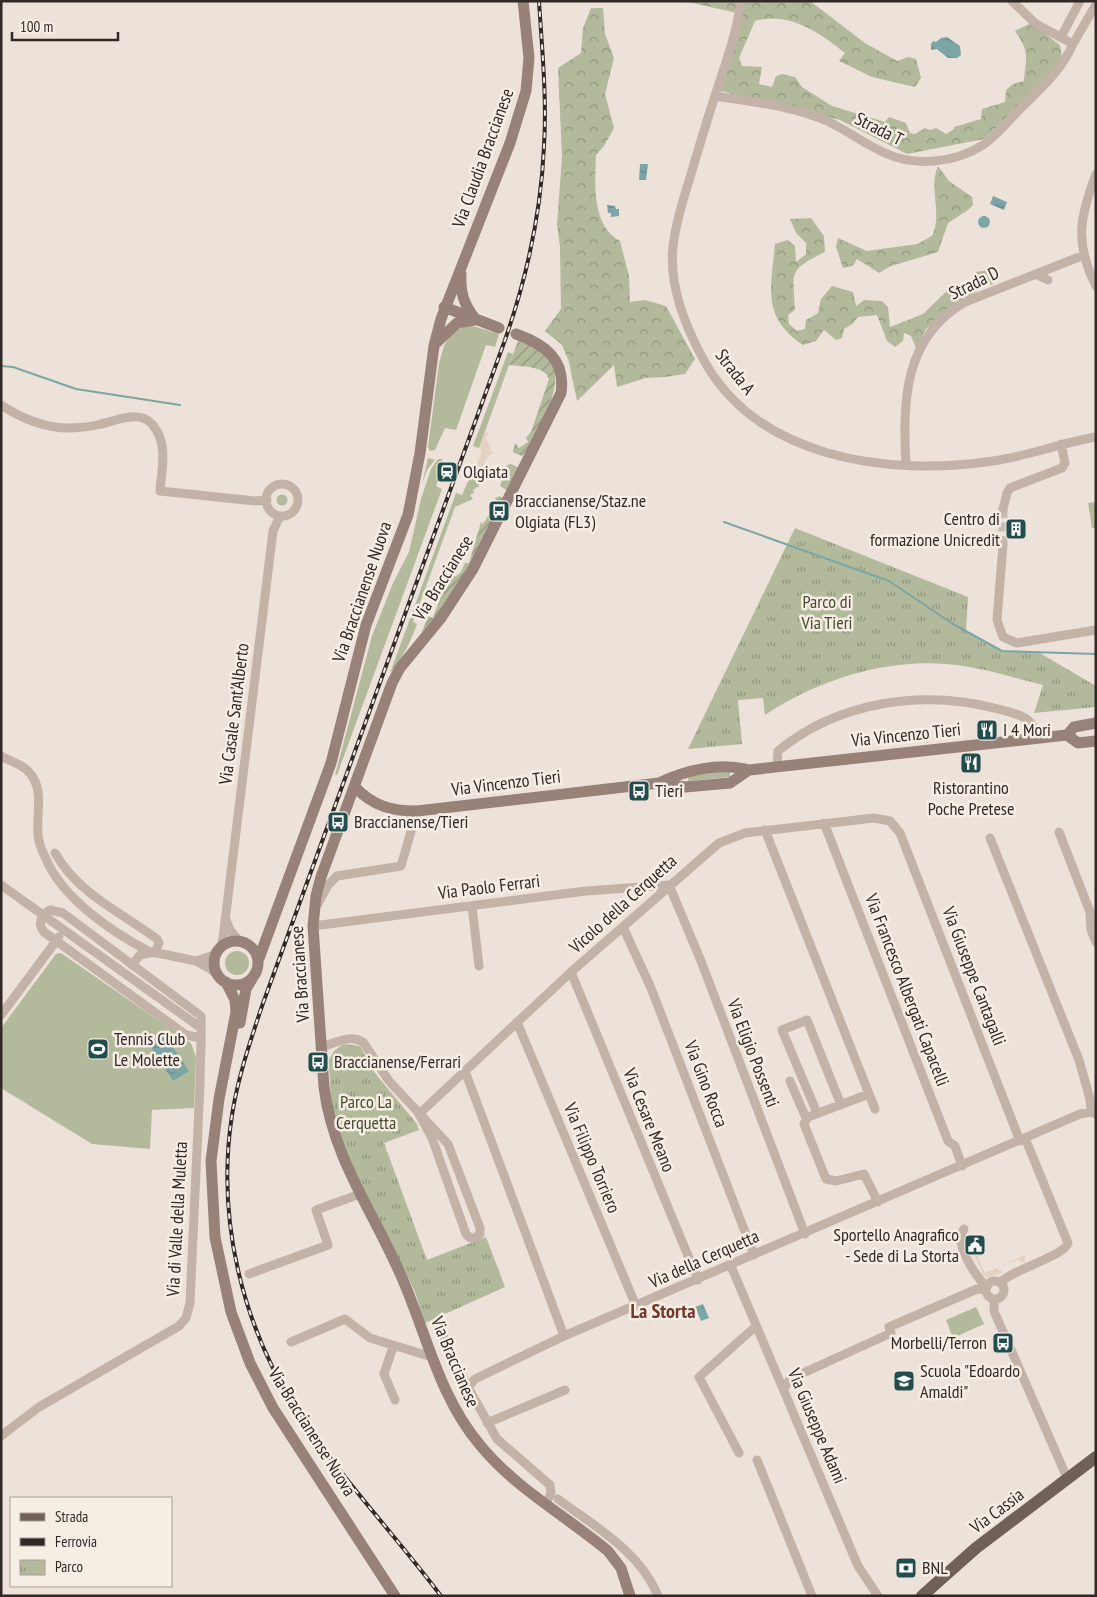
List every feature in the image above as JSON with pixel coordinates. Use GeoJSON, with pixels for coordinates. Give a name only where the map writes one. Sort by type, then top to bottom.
{"type":"FeatureCollection","features":[{"type":"Feature","properties":{"kind":"main road","name":"Via Cassia"},"geometry":{"type":"LineString","coordinates":[[927,1594],[976,1548],[1096,1457]]}},
{"type":"Feature","properties":{"kind":"street","name":"Via Claudia Braccianese"},"geometry":{"type":"LineString","coordinates":[[462,265],[510,143],[526,92],[529,58],[522,1]]}},
{"type":"Feature","properties":{"kind":"street","name":"Strada A"},"geometry":{"type":"LineString","coordinates":[[741,1],[733,38],[679,214],[672,251],[674,277],[681,308],[703,359],[720,385],[740,407],[758,421],[784,436],[852,459],[906,464],[947,465],[990,461],[1096,437]]}},
{"type":"Feature","properties":{"kind":"street"},"geometry":{"type":"LineString","coordinates":[[1012,1],[1030,19],[1073,44]]}},
{"type":"Feature","properties":{"kind":"street"},"geometry":{"type":"LineString","coordinates":[[1061,37],[1080,1]]}},
{"type":"Feature","properties":{"kind":"street","name":"Strada T"},"geometry":{"type":"LineString","coordinates":[[715,96],[773,106],[811,116],[828,122],[885,153],[902,159],[923,162],[971,152],[990,140],[1055,75],[1094,5]]}},
{"type":"Feature","properties":{"kind":"street"},"geometry":{"type":"LineString","coordinates":[[1095,176],[1081,222],[1084,256],[1096,286]]}},
{"type":"Feature","properties":{"kind":"street","name":"Strada D"},"geometry":{"type":"LineString","coordinates":[[906,464],[904,438],[909,376],[926,336],[947,315],[965,302],[1084,256]]}},
{"type":"Feature","properties":{"kind":"street"},"geometry":{"type":"LineString","coordinates":[[434,346],[444,307],[462,265]]}},
{"type":"Feature","properties":{"kind":"street"},"geometry":{"type":"LineString","coordinates":[[462,265],[460,290],[463,301],[476,320]]}},
{"type":"Feature","properties":{"kind":"street"},"geometry":{"type":"LineString","coordinates":[[1035,274],[1048,280]]}},
{"type":"Feature","properties":{"kind":"street"},"geometry":{"type":"LineString","coordinates":[[444,307],[499,328]]}},
{"type":"Feature","properties":{"kind":"street"},"geometry":{"type":"LineString","coordinates":[[434,346],[457,323],[476,320]]}},
{"type":"Feature","properties":{"kind":"street","name":"Via Braccianese"},"geometry":{"type":"LineString","coordinates":[[516,334],[539,343],[556,360],[562,377],[560,397],[473,569],[446,610],[396,676],[321,876],[313,926],[324,1087],[331,1126],[339,1149],[405,1284],[432,1357],[459,1416],[478,1444],[501,1468],[552,1501],[608,1550],[618,1564],[626,1582],[628,1596]]}},
{"type":"Feature","properties":{"kind":"street","name":"Via Braccianense Nuova"},"geometry":{"type":"LineString","coordinates":[[258,961],[331,763],[366,625],[408,515],[420,453],[434,346]]}},
{"type":"Feature","properties":{"kind":"street"},"geometry":{"type":"LineString","coordinates":[[1,405],[25,419],[58,427],[96,425],[126,416],[141,418],[153,427],[161,440],[160,492],[255,501],[267,500]]}},
{"type":"Feature","properties":{"kind":"street"},"geometry":{"type":"LineString","coordinates":[[1003,509],[1010,488],[1062,468],[1065,463],[1062,444]]}},
{"type":"Feature","properties":{"kind":"street"},"geometry":{"type":"LineString","coordinates":[[280,484],[290,486],[295,490],[298,500],[297,506],[290,514],[280,516],[272,512],[267,500],[270,490],[280,484]]}},
{"type":"Feature","properties":{"kind":"street","name":"Via Casale Sant'Alberto"},"geometry":{"type":"LineString","coordinates":[[219,950],[226,918],[273,532],[280,516]]}},
{"type":"Feature","properties":{"kind":"street"},"geometry":{"type":"LineString","coordinates":[[1003,544],[997,620],[1004,638],[1017,644],[1096,630]]}},
{"type":"Feature","properties":{"kind":"street"},"geometry":{"type":"LineString","coordinates":[[777,766],[778,751],[803,733],[838,716],[884,703],[951,700],[986,706],[1029,720],[1035,728],[1037,738]]}},
{"type":"Feature","properties":{"kind":"street"},"geometry":{"type":"LineString","coordinates":[[1096,723],[1074,727],[1067,735],[1080,742],[1096,741]]}},
{"type":"Feature","properties":{"kind":"street"},"geometry":{"type":"LineString","coordinates":[[1078,726],[1080,742]]}},
{"type":"Feature","properties":{"kind":"street","name":"Via Vincenzo Tieri"},"geometry":{"type":"LineString","coordinates":[[354,787],[369,800],[383,807],[417,811],[658,783],[687,772],[731,766],[749,770],[1067,735]]}},
{"type":"Feature","properties":{"kind":"street"},"geometry":{"type":"LineString","coordinates":[[1,756],[27,770],[32,776],[39,796],[38,834],[40,846],[62,886],[114,932],[152,953],[196,961],[209,968],[222,979],[240,984],[252,978],[258,961],[255,952],[230,930],[226,918]]}},
{"type":"Feature","properties":{"kind":"street"},"geometry":{"type":"LineString","coordinates":[[730,783],[733,775],[731,766]]}},
{"type":"Feature","properties":{"kind":"street","name":"Via Vincenzo Tieri"},"geometry":{"type":"LineString","coordinates":[[658,783],[686,787],[730,783],[749,770]]}},
{"type":"Feature","properties":{"kind":"street"},"geometry":{"type":"LineString","coordinates":[[686,787],[684,778],[687,772]]}},
{"type":"Feature","properties":{"kind":"street"},"geometry":{"type":"LineString","coordinates":[[314,912],[328,885],[337,876],[401,866],[417,811]]}},
{"type":"Feature","properties":{"kind":"street","name":"Vicolo della Cerquetta"},"geometry":{"type":"LineString","coordinates":[[419,1114],[571,972],[669,884],[723,840],[738,834],[765,830],[874,818],[888,820],[894,824]]}},
{"type":"Feature","properties":{"kind":"street","name":"Via Francesco Albergati Capacelli"},"geometry":{"type":"LineString","coordinates":[[824,823],[948,1141],[955,1146],[962,1166]]}},
{"type":"Feature","properties":{"kind":"street","name":"Via Giuseppe Cantagalli"},"geometry":{"type":"LineString","coordinates":[[894,824],[900,833],[937,924],[1022,1140],[1068,1243],[1062,1251],[1017,1270],[1000,1283]]}},
{"type":"Feature","properties":{"kind":"street"},"geometry":{"type":"LineString","coordinates":[[765,830],[875,1109]]}},
{"type":"Feature","properties":{"kind":"street"},"geometry":{"type":"LineString","coordinates":[[1059,832],[1090,912],[1090,930],[1096,942]]}},
{"type":"Feature","properties":{"kind":"street"},"geometry":{"type":"LineString","coordinates":[[990,838],[1078,1060],[1094,1111]]}},
{"type":"Feature","properties":{"kind":"street"},"geometry":{"type":"LineString","coordinates":[[55,853],[61,865],[81,886],[124,919],[157,939],[159,943],[152,953],[140,955],[132,964]]}},
{"type":"Feature","properties":{"kind":"street","name":"Via Paolo Ferrari"},"geometry":{"type":"LineString","coordinates":[[313,926],[586,892],[669,884]]}},
{"type":"Feature","properties":{"kind":"street","name":"Via Eligio Possenti"},"geometry":{"type":"LineString","coordinates":[[669,884],[701,961],[805,1234]]}},
{"type":"Feature","properties":{"kind":"street"},"geometry":{"type":"LineString","coordinates":[[1,885],[186,1018],[201,1033]]}},
{"type":"Feature","properties":{"kind":"street"},"geometry":{"type":"LineString","coordinates":[[472,906],[479,966]]}},
{"type":"Feature","properties":{"kind":"street"},"geometry":{"type":"LineString","coordinates":[[201,1033],[201,1016],[63,913],[50,910],[42,916],[40,924],[42,930],[186,1035],[201,1052]]}},
{"type":"Feature","properties":{"kind":"street","name":"Via Gino Rocca"},"geometry":{"type":"LineString","coordinates":[[623,927],[655,997],[754,1255]]}},
{"type":"Feature","properties":{"kind":"street"},"geometry":{"type":"LineString","coordinates":[[196,961],[219,950],[230,942],[259,939],[269,929]]}},
{"type":"Feature","properties":{"kind":"street"},"geometry":{"type":"LineString","coordinates":[[1,1015],[63,931]]}},
{"type":"Feature","properties":{"kind":"street"},"geometry":{"type":"LineString","coordinates":[[219,950],[215,967],[222,979]]}},
{"type":"Feature","properties":{"kind":"street","name":"Via Cesare Meano"},"geometry":{"type":"LineString","coordinates":[[571,972],[698,1280]]}},
{"type":"Feature","properties":{"kind":"street","name":"Via Braccianense Nuova"},"geometry":{"type":"LineString","coordinates":[[226,1068],[243,1014],[246,989],[252,978]]}},
{"type":"Feature","properties":{"kind":"street","name":"Via Braccianense Nuova"},"geometry":{"type":"LineString","coordinates":[[222,979],[235,1000],[236,1012],[213,1138],[211,1181],[215,1237],[231,1312],[250,1363],[274,1408],[395,1596]]}},
{"type":"Feature","properties":{"kind":"street"},"geometry":{"type":"LineString","coordinates":[[178,1029],[192,1009]]}},
{"type":"Feature","properties":{"kind":"street"},"geometry":{"type":"LineString","coordinates":[[817,1113],[782,1030],[807,1020],[840,1104]]}},
{"type":"Feature","properties":{"kind":"street","name":"Via Filippo Torriero"},"geometry":{"type":"LineString","coordinates":[[517,1022],[636,1306]]}},
{"type":"Feature","properties":{"kind":"street"},"geometry":{"type":"LineString","coordinates":[[186,1035],[201,1033]]}},
{"type":"Feature","properties":{"kind":"street","name":"Via di Valle della Muletta"},"geometry":{"type":"LineString","coordinates":[[1,1436],[39,1407],[174,1330],[186,1318],[190,1303],[201,1033]]}},
{"type":"Feature","properties":{"kind":"street"},"geometry":{"type":"LineString","coordinates":[[322,1047],[349,1038],[360,1040],[389,1081],[441,1135],[452,1152],[480,1228],[480,1234],[475,1238],[470,1238],[466,1234],[430,1134],[419,1114]]}},
{"type":"Feature","properties":{"kind":"street"},"geometry":{"type":"LineString","coordinates":[[465,1071],[564,1336]]}},
{"type":"Feature","properties":{"kind":"street"},"geometry":{"type":"LineString","coordinates":[[790,1081],[806,1118],[804,1126],[824,1177],[833,1181],[864,1174],[878,1202]]}},
{"type":"Feature","properties":{"kind":"street"},"geometry":{"type":"LineString","coordinates":[[806,1118],[869,1094]]}},
{"type":"Feature","properties":{"kind":"street","name":"Via della Cerquetta"},"geometry":{"type":"LineString","coordinates":[[468,1387],[477,1378],[564,1336],[1094,1111]]}},
{"type":"Feature","properties":{"kind":"street"},"geometry":{"type":"LineString","coordinates":[[249,1274],[328,1245],[316,1210],[360,1194]]}},
{"type":"Feature","properties":{"kind":"street"},"geometry":{"type":"LineString","coordinates":[[964,1230],[961,1234],[960,1242],[975,1275],[986,1288],[989,1297],[994,1300]]}},
{"type":"Feature","properties":{"kind":"street","name":"Via Giuseppe Adami"},"geometry":{"type":"LineString","coordinates":[[732,1266],[858,1566],[878,1596]]}},
{"type":"Feature","properties":{"kind":"street"},"geometry":{"type":"LineString","coordinates":[[784,1389],[790,1379],[891,1333],[889,1327],[977,1289],[986,1288],[992,1282],[1000,1283],[1004,1288],[1004,1294],[994,1300]]}},
{"type":"Feature","properties":{"kind":"street"},"geometry":{"type":"LineString","coordinates":[[994,1300],[996,1316],[1068,1480]]}},
{"type":"Feature","properties":{"kind":"street"},"geometry":{"type":"LineString","coordinates":[[291,1342],[345,1319],[370,1338],[393,1347],[432,1357]]}},
{"type":"Feature","properties":{"kind":"street"},"geometry":{"type":"LineString","coordinates":[[439,1323],[448,1350],[487,1423],[503,1445],[547,1480],[552,1501],[632,1554],[647,1572],[658,1596]]}},
{"type":"Feature","properties":{"kind":"street"},"geometry":{"type":"LineString","coordinates":[[739,1453],[699,1376],[756,1326]]}},
{"type":"Feature","properties":{"kind":"street"},"geometry":{"type":"LineString","coordinates":[[393,1347],[384,1374],[395,1400]]}},
{"type":"Feature","properties":{"kind":"street"},"geometry":{"type":"LineString","coordinates":[[487,1423],[565,1390]]}},
{"type":"Feature","properties":{"kind":"street"},"geometry":{"type":"LineString","coordinates":[[757,1460],[812,1596]]}},
{"type":"Feature","properties":{"kind":"green space"},"geometry":{"type":"Polygon","coordinates":[[[683,1],[810,1],[865,43],[897,61],[908,57],[916,59],[921,78],[915,87],[872,77],[839,61],[845,53],[815,31],[792,21],[780,19],[755,21],[739,58],[742,66],[762,67],[759,84],[772,87],[776,76],[782,74],[795,77],[802,87],[832,106],[885,122],[889,117],[906,123],[910,133],[915,134],[925,128],[930,130],[936,128],[946,134],[954,129],[954,127],[981,119],[982,109],[1005,102],[1006,90],[1013,84],[1024,81],[1026,54],[1023,44],[1015,31],[1031,23],[1060,45],[1062,58],[1050,76],[984,139],[907,154],[840,120],[720,91],[742,14],[683,1]]]}},
{"type":"Feature","properties":{"kind":"green space"},"geometry":{"type":"Polygon","coordinates":[[[591,8],[603,8],[605,34],[614,58],[605,94],[614,128],[604,146],[596,155],[595,178],[599,214],[611,234],[620,241],[629,276],[630,302],[645,300],[666,306],[695,359],[685,374],[646,378],[617,387],[614,365],[577,401],[569,362],[562,345],[545,331],[561,309],[560,247],[557,224],[562,157],[558,68],[581,53],[583,28],[591,8]]]}},
{"type":"Feature","properties":{"kind":"green space"},"geometry":{"type":"Polygon","coordinates":[[[938,166],[949,181],[972,197],[973,205],[948,223],[938,252],[891,266],[879,273],[857,259],[853,266],[843,268],[836,247],[838,238],[867,251],[917,244],[932,236],[936,219],[934,183],[938,166]]]}},
{"type":"Feature","properties":{"kind":"green space"},"geometry":{"type":"Polygon","coordinates":[[[811,218],[824,236],[825,252],[804,263],[795,273],[795,310],[788,315],[789,324],[797,331],[805,329],[806,320],[818,313],[821,299],[832,286],[853,292],[856,306],[864,300],[882,301],[888,307],[890,327],[923,314],[951,287],[968,284],[976,272],[989,270],[997,276],[993,284],[983,287],[926,329],[916,348],[911,336],[904,333],[903,341],[895,347],[887,341],[877,315],[858,317],[844,329],[842,338],[836,340],[824,330],[816,341],[803,345],[780,324],[772,300],[771,288],[775,244],[788,240],[795,246],[796,262],[806,254],[806,243],[796,233],[790,219],[811,218]]]}},
{"type":"Feature","properties":{"kind":"green space"},"geometry":{"type":"Polygon","coordinates":[[[470,325],[499,334],[495,347],[486,345],[456,430],[445,428],[435,450],[430,451],[428,447],[439,363],[444,346],[452,331],[470,325]]]}},
{"type":"Feature","properties":{"kind":"green space"},"geometry":{"type":"Polygon","coordinates":[[[518,341],[546,356],[552,365],[555,376],[555,387],[546,412],[532,442],[522,456],[513,452],[515,443],[519,448],[528,442],[526,438],[531,432],[549,379],[547,374],[538,369],[509,365],[518,341]]]}},
{"type":"Feature","properties":{"kind":"green space"},"geometry":{"type":"Polygon","coordinates":[[[508,352],[513,354],[479,448],[473,446],[508,352]]]}},
{"type":"Feature","properties":{"kind":"green space"},"geometry":{"type":"Polygon","coordinates":[[[428,458],[435,460],[427,470],[422,484],[428,458]]]}},
{"type":"Feature","properties":{"kind":"green space"},"geometry":{"type":"Polygon","coordinates":[[[438,459],[442,459],[444,466],[436,486],[442,489],[337,775],[335,775],[372,636],[393,583],[409,552],[421,499],[431,469],[438,459]]]}},
{"type":"Feature","properties":{"kind":"green space"},"geometry":{"type":"Polygon","coordinates":[[[511,464],[519,468],[508,491],[500,486],[507,465],[511,464]]]}},
{"type":"Feature","properties":{"kind":"green space"},"geometry":{"type":"Polygon","coordinates":[[[472,472],[480,475],[479,486],[470,495],[473,499],[455,507],[413,622],[417,624],[409,644],[390,673],[456,493],[462,495],[472,472]]]}},
{"type":"Feature","properties":{"kind":"green space"},"geometry":{"type":"Polygon","coordinates":[[[282,494],[288,500],[282,506],[276,500],[282,494]]]}},
{"type":"Feature","properties":{"kind":"green space"},"geometry":{"type":"Polygon","coordinates":[[[500,496],[503,499],[471,566],[447,605],[421,635],[428,616],[433,618],[448,576],[456,576],[461,572],[465,563],[469,563],[481,522],[483,524],[497,502],[495,498],[500,496]]]}},
{"type":"Feature","properties":{"kind":"green space"},"geometry":{"type":"Polygon","coordinates":[[[1096,502],[1096,528],[1092,528],[1088,503],[1096,502]]]}},
{"type":"Feature","properties":{"kind":"green space","name":"Parco di Via Tieri"},"geometry":{"type":"Polygon","coordinates":[[[795,528],[968,597],[966,631],[1002,651],[1038,652],[1096,686],[1096,707],[1034,713],[1043,685],[969,667],[942,664],[889,666],[836,680],[788,701],[765,715],[763,698],[738,700],[742,744],[688,749],[795,528]]]}},
{"type":"Feature","properties":{"kind":"green space"},"geometry":{"type":"Polygon","coordinates":[[[730,772],[730,777],[688,781],[689,776],[730,772]]]}},
{"type":"Feature","properties":{"kind":"green space"},"geometry":{"type":"Polygon","coordinates":[[[237,951],[242,952],[248,958],[248,968],[242,974],[237,975],[232,974],[226,968],[225,963],[226,958],[232,952],[237,951]]]}},
{"type":"Feature","properties":{"kind":"green space","name":"Tennis Club Le Molette"},"geometry":{"type":"Polygon","coordinates":[[[61,953],[191,1043],[196,1057],[194,1108],[152,1110],[150,1149],[92,1144],[1,1088],[1,1028],[56,954],[61,953]]]}},
{"type":"Feature","properties":{"kind":"green space","name":"Parco La Cerquetta"},"geometry":{"type":"Polygon","coordinates":[[[343,1044],[360,1046],[375,1073],[417,1124],[419,1130],[384,1143],[427,1260],[486,1237],[505,1287],[425,1323],[415,1292],[337,1135],[331,1106],[329,1060],[334,1051],[343,1044]]]}},
{"type":"Feature","properties":{"kind":"green space"},"geometry":{"type":"Polygon","coordinates":[[[976,1307],[984,1324],[953,1338],[946,1320],[976,1307]]]}},
{"type":"Feature","properties":{"kind":"shaded area"},"geometry":{"type":"Polygon","coordinates":[[[485,431],[490,434],[485,437],[491,448],[488,450],[493,452],[486,459],[480,475],[474,473],[482,450],[479,448],[485,431]]]}},
{"type":"Feature","properties":{"kind":"shaded area"},"geometry":{"type":"Polygon","coordinates":[[[969,1236],[985,1273],[1025,1255],[1025,1263],[1017,1260],[999,1267],[998,1270],[1004,1272],[987,1278],[983,1274],[966,1237],[969,1236]]]}},
{"type":"Feature","properties":{"kind":"water"},"geometry":{"type":"Polygon","coordinates":[[[947,37],[960,46],[961,55],[957,58],[948,58],[937,49],[931,50],[933,41],[936,42],[941,38],[947,37]]]}},
{"type":"Feature","properties":{"kind":"water"},"geometry":{"type":"Polygon","coordinates":[[[640,164],[648,164],[646,180],[639,180],[640,164]]]}},
{"type":"Feature","properties":{"kind":"water"},"geometry":{"type":"Polygon","coordinates":[[[993,196],[1007,202],[1004,210],[990,204],[993,196]]]}},
{"type":"Feature","properties":{"kind":"water"},"geometry":{"type":"Polygon","coordinates":[[[607,205],[615,206],[616,209],[619,209],[619,216],[611,217],[611,213],[608,213],[607,205]]]}},
{"type":"Feature","properties":{"kind":"water"},"geometry":{"type":"Polygon","coordinates":[[[982,216],[986,216],[990,222],[986,228],[982,228],[978,224],[978,220],[982,216]]]}},
{"type":"Feature","properties":{"kind":"water"},"geometry":{"type":"Polygon","coordinates":[[[164,1034],[189,1071],[173,1081],[149,1044],[164,1034]]]}},
{"type":"Feature","properties":{"kind":"water"},"geometry":{"type":"Polygon","coordinates":[[[703,1304],[709,1318],[701,1321],[695,1307],[703,1304]]]}},
{"type":"Feature","properties":{"kind":"waterway"},"geometry":{"type":"LineString","coordinates":[[1,366],[13,367],[76,389],[180,405]]}},
{"type":"Feature","properties":{"kind":"waterway"},"geometry":{"type":"LineString","coordinates":[[724,522],[889,581],[953,624],[1002,651],[1096,654]]}},
{"type":"Feature","properties":{"kind":"tunnel"},"geometry":{"type":"LineString","coordinates":[[1003,509],[1003,545]]}},
{"type":"Feature","properties":{"kind":"railway"},"geometry":{"type":"LineString","coordinates":[[441,1596],[315,1438],[279,1380],[262,1345],[238,1270],[231,1232],[228,1154],[232,1115],[238,1087],[262,1006],[505,340],[520,293],[532,244],[540,196],[544,146],[545,92],[539,1]]}},
{"type":"Feature","properties":{"kind":"place","name":"Olgiata"},"geometry":{"type":"Point","coordinates":[447,472]}},
{"type":"Feature","properties":{"kind":"place","name":"Braccianense/Staz.ne Olgiata (FL3)"},"geometry":{"type":"Point","coordinates":[499,511]}},
{"type":"Feature","properties":{"kind":"place","name":"Centro di formazione Unicredit"},"geometry":{"type":"Point","coordinates":[1016,529]}},
{"type":"Feature","properties":{"kind":"place","name":"I 4 Mori"},"geometry":{"type":"Point","coordinates":[987,730]}},
{"type":"Feature","properties":{"kind":"place","name":"Ristorantino Poche Pretese"},"geometry":{"type":"Point","coordinates":[971,763]}},
{"type":"Feature","properties":{"kind":"place","name":"Tieri"},"geometry":{"type":"Point","coordinates":[639,791]}},
{"type":"Feature","properties":{"kind":"place","name":"Braccianense/Tieri"},"geometry":{"type":"Point","coordinates":[338,822]}},
{"type":"Feature","properties":{"kind":"place","name":"Tennis Club Le Molette"},"geometry":{"type":"Point","coordinates":[98,1049]}},
{"type":"Feature","properties":{"kind":"place","name":"Braccianense/Ferrari"},"geometry":{"type":"Point","coordinates":[318,1062]}},
{"type":"Feature","properties":{"kind":"place","name":"Sportello Anagrafico - Sede di La Storta"},"geometry":{"type":"Point","coordinates":[975,1245]}},
{"type":"Feature","properties":{"kind":"place","name":"Morbelli/Terron"},"geometry":{"type":"Point","coordinates":[1003,1343]}},
{"type":"Feature","properties":{"kind":"place","name":"Scuola \"Edoardo Amaldi\""},"geometry":{"type":"Point","coordinates":[904,1381]}},
{"type":"Feature","properties":{"kind":"place","name":"BNL"},"geometry":{"type":"Point","coordinates":[906,1568]}},
{"type":"Feature","properties":{"kind":"district","name":"La Storta"},"geometry":{"type":"Point","coordinates":[663,1311]}}]}
